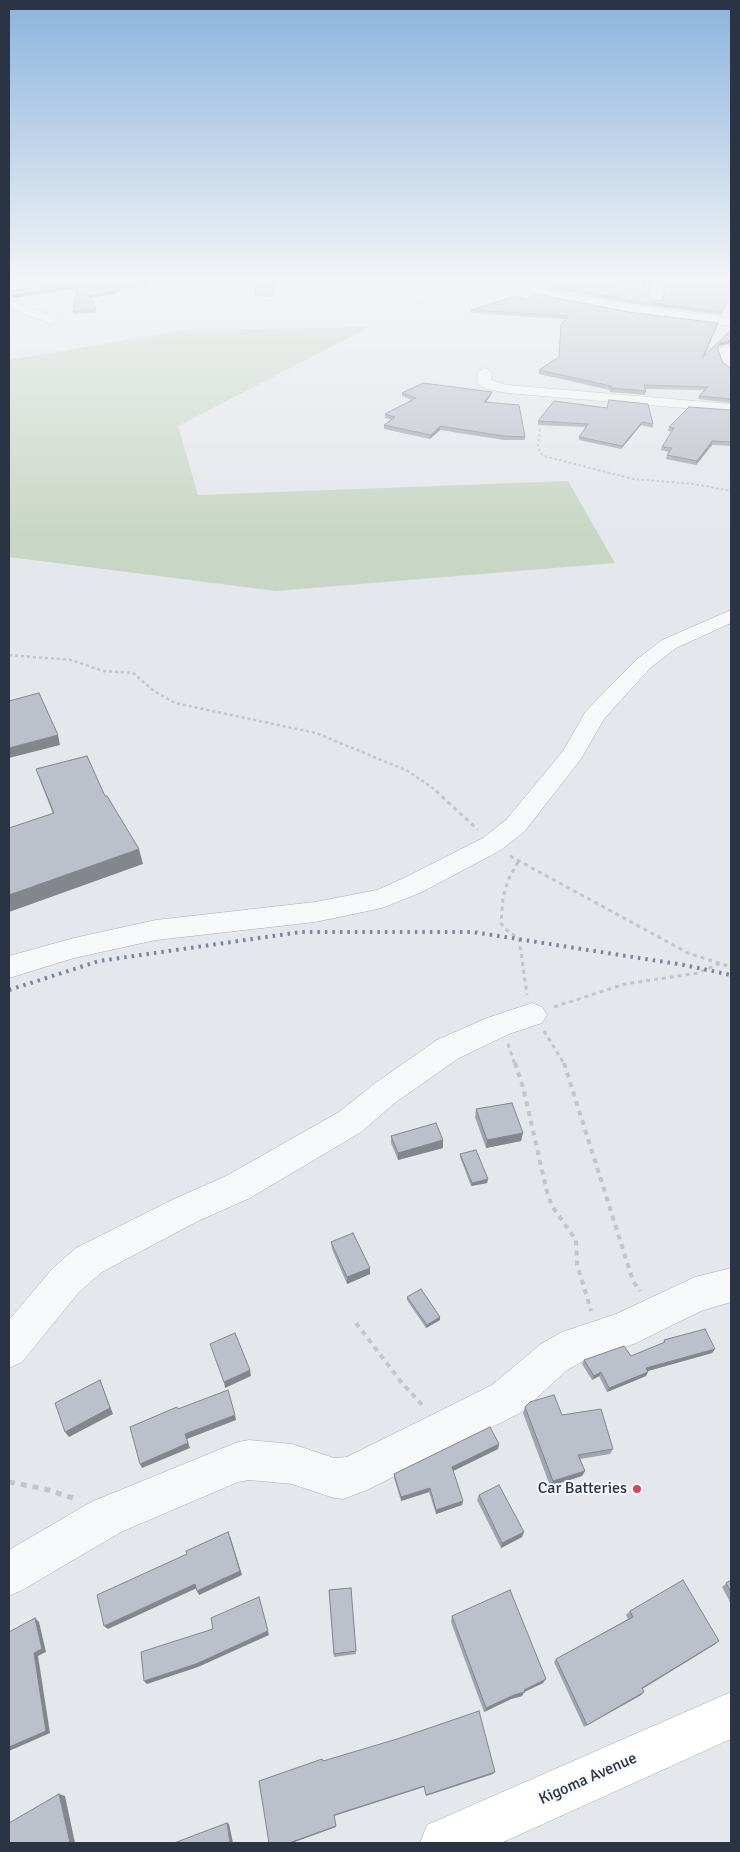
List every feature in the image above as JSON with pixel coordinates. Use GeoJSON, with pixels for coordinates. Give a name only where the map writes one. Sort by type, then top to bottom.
{"type":"FeatureCollection","features":[{"type":"Feature","properties":{"kind":"main road","name":"Kigoma Avenue"},"geometry":{"type":"LineString","coordinates":[[445,1843],[731,1715]]}},
{"type":"Feature","properties":{"kind":"street"},"geometry":{"type":"LineString","coordinates":[[485,372],[484,382],[507,389],[731,408]]}},
{"type":"Feature","properties":{"kind":"street"},"geometry":{"type":"LineString","coordinates":[[9,966],[74,948],[156,930],[315,912],[382,898],[413,885],[492,844],[515,826],[573,754],[594,716],[643,664],[669,644],[731,616]]}},
{"type":"Feature","properties":{"kind":"street"},"geometry":{"type":"LineString","coordinates":[[9,1349],[66,1280],[89,1260],[186,1210],[238,1187],[350,1122],[385,1093],[448,1049],[498,1026],[532,1015]]}},
{"type":"Feature","properties":{"kind":"street"},"geometry":{"type":"LineString","coordinates":[[9,1574],[106,1517],[238,1462],[249,1460],[292,1464],[343,1479],[352,1476],[444,1432],[506,1399],[554,1357],[575,1345],[621,1331],[695,1296],[731,1285]]}},
{"type":"Feature","properties":{"kind":"path"},"geometry":{"type":"LineString","coordinates":[[540,429],[538,445],[540,452],[544,456],[633,479],[694,484],[731,490]]}},
{"type":"Feature","properties":{"kind":"path"},"geometry":{"type":"LineString","coordinates":[[9,655],[71,660],[102,671],[133,673],[154,691],[175,702],[199,709],[316,733],[351,746],[408,771],[434,789],[492,844],[518,862],[688,953],[731,967]]}},
{"type":"Feature","properties":{"kind":"path"},"geometry":{"type":"LineString","coordinates":[[518,862],[508,880],[503,898],[501,923],[504,928],[519,939],[528,1002],[532,1015],[549,1037],[563,1060],[633,1281],[643,1296],[645,1318]]}},
{"type":"Feature","properties":{"kind":"path"},"geometry":{"type":"LineString","coordinates":[[532,1015],[625,984],[698,973],[721,963]]}},
{"type":"Feature","properties":{"kind":"path"},"geometry":{"type":"LineString","coordinates":[[498,1026],[509,1045],[516,1065],[552,1206],[576,1240],[577,1264],[590,1302],[596,1339]]}},
{"type":"Feature","properties":{"kind":"path"},"geometry":{"type":"LineString","coordinates":[[356,1322],[402,1383],[444,1432]]}},
{"type":"Feature","properties":{"kind":"path"},"geometry":{"type":"LineString","coordinates":[[9,1482],[46,1489],[76,1499],[106,1517]]}},
{"type":"Feature","properties":{"kind":"green space"},"geometry":{"type":"Polygon","coordinates":[[[9,364],[297,364],[178,426],[198,495],[568,481],[615,563],[276,591],[9,557],[9,364]]]}},
{"type":"Feature","properties":{"kind":"building"},"geometry":{"type":"Polygon","coordinates":[[[548,364],[725,364],[731,368],[731,399],[699,396],[708,387],[644,385],[646,391],[611,388],[611,386],[539,370],[548,364]]]}},
{"type":"Feature","properties":{"kind":"building"},"geometry":{"type":"Polygon","coordinates":[[[423,383],[492,392],[484,402],[519,405],[525,437],[504,436],[440,426],[431,435],[384,425],[395,417],[385,414],[416,398],[402,393],[423,383]]]}},
{"type":"Feature","properties":{"kind":"building"},"geometry":{"type":"Polygon","coordinates":[[[609,400],[648,404],[653,424],[642,422],[622,446],[579,437],[588,424],[538,421],[554,401],[607,408],[609,400]]]}},
{"type":"Feature","properties":{"kind":"building"},"geometry":{"type":"Polygon","coordinates":[[[689,407],[731,410],[731,442],[712,441],[697,461],[667,455],[672,448],[662,447],[674,428],[669,427],[689,407]]]}},
{"type":"Feature","properties":{"kind":"building"},"geometry":{"type":"Polygon","coordinates":[[[39,693],[58,735],[9,748],[9,701],[39,693]]]}},
{"type":"Feature","properties":{"kind":"building"},"geometry":{"type":"Polygon","coordinates":[[[87,756],[105,796],[107,796],[139,849],[9,895],[9,828],[54,813],[36,769],[87,756]]]}},
{"type":"Feature","properties":{"kind":"building"},"geometry":{"type":"Polygon","coordinates":[[[512,1103],[523,1133],[487,1140],[476,1109],[512,1103]]]}},
{"type":"Feature","properties":{"kind":"building"},"geometry":{"type":"Polygon","coordinates":[[[436,1123],[443,1140],[398,1153],[391,1136],[436,1123]]]}},
{"type":"Feature","properties":{"kind":"building"},"geometry":{"type":"Polygon","coordinates":[[[476,1150],[488,1179],[472,1183],[460,1154],[476,1150]]]}},
{"type":"Feature","properties":{"kind":"building"},"geometry":{"type":"Polygon","coordinates":[[[353,1233],[370,1268],[347,1277],[331,1242],[353,1233]]]}},
{"type":"Feature","properties":{"kind":"building"},"geometry":{"type":"Polygon","coordinates":[[[421,1289],[440,1317],[427,1325],[407,1297],[421,1289]]]}},
{"type":"Feature","properties":{"kind":"building"},"geometry":{"type":"Polygon","coordinates":[[[705,1329],[715,1349],[646,1368],[648,1372],[609,1388],[601,1372],[594,1376],[584,1360],[624,1346],[631,1356],[665,1342],[664,1340],[705,1329]]]}},
{"type":"Feature","properties":{"kind":"building"},"geometry":{"type":"Polygon","coordinates":[[[235,1333],[250,1370],[224,1382],[210,1344],[235,1333]]]}},
{"type":"Feature","properties":{"kind":"building"},"geometry":{"type":"Polygon","coordinates":[[[100,1380],[110,1408],[65,1432],[55,1403],[100,1380]]]}},
{"type":"Feature","properties":{"kind":"building"},"geometry":{"type":"Polygon","coordinates":[[[228,1390],[235,1415],[185,1434],[188,1443],[140,1464],[130,1427],[177,1407],[178,1409],[228,1390]]]}},
{"type":"Feature","properties":{"kind":"building"},"geometry":{"type":"Polygon","coordinates":[[[554,1395],[562,1415],[601,1409],[613,1449],[578,1455],[585,1471],[553,1481],[525,1407],[530,1402],[554,1395]]]}},
{"type":"Feature","properties":{"kind":"building"},"geometry":{"type":"Polygon","coordinates":[[[490,1427],[499,1444],[452,1467],[463,1501],[436,1510],[430,1488],[401,1497],[394,1474],[490,1427]]]}},
{"type":"Feature","properties":{"kind":"building"},"geometry":{"type":"Polygon","coordinates":[[[499,1485],[524,1532],[502,1543],[479,1495],[499,1485]]]}},
{"type":"Feature","properties":{"kind":"building"},"geometry":{"type":"Polygon","coordinates":[[[228,1532],[240,1571],[197,1591],[195,1584],[104,1626],[97,1595],[187,1554],[186,1551],[228,1532]]]}},
{"type":"Feature","properties":{"kind":"building"},"geometry":{"type":"Polygon","coordinates":[[[683,1580],[719,1641],[642,1688],[644,1692],[587,1725],[556,1659],[633,1617],[630,1611],[683,1580]]]}},
{"type":"Feature","properties":{"kind":"building"},"geometry":{"type":"Polygon","coordinates":[[[731,1580],[731,1592],[726,1583],[731,1580]]]}},
{"type":"Feature","properties":{"kind":"building"},"geometry":{"type":"Polygon","coordinates":[[[351,1588],[356,1651],[334,1654],[329,1590],[351,1588]]]}},
{"type":"Feature","properties":{"kind":"building"},"geometry":{"type":"Polygon","coordinates":[[[510,1590],[546,1679],[524,1690],[525,1692],[486,1708],[452,1616],[510,1590]]]}},
{"type":"Feature","properties":{"kind":"building"},"geometry":{"type":"Polygon","coordinates":[[[259,1597],[268,1631],[196,1664],[144,1681],[141,1652],[213,1629],[211,1618],[259,1597]]]}},
{"type":"Feature","properties":{"kind":"building"},"geometry":{"type":"Polygon","coordinates":[[[35,1618],[42,1649],[34,1653],[46,1731],[9,1747],[9,1632],[35,1618]]]}},
{"type":"Feature","properties":{"kind":"building"},"geometry":{"type":"Polygon","coordinates":[[[479,1711],[495,1772],[426,1795],[424,1786],[334,1815],[336,1826],[289,1843],[269,1843],[259,1781],[322,1759],[323,1761],[397,1739],[479,1711]]]}},
{"type":"Feature","properties":{"kind":"building"},"geometry":{"type":"Polygon","coordinates":[[[59,1794],[70,1843],[9,1843],[9,1823],[59,1794]]]}},
{"type":"Feature","properties":{"kind":"building"},"geometry":{"type":"Polygon","coordinates":[[[227,1823],[230,1843],[174,1843],[227,1823]]]}},
{"type":"Feature","properties":{"kind":"railway"},"geometry":{"type":"LineString","coordinates":[[9,990],[99,961],[301,932],[473,932],[684,965],[731,975]]}},
{"type":"Feature","properties":{"kind":"place","name":"Car Batteries"},"geometry":{"type":"Point","coordinates":[637,1489]}}]}
